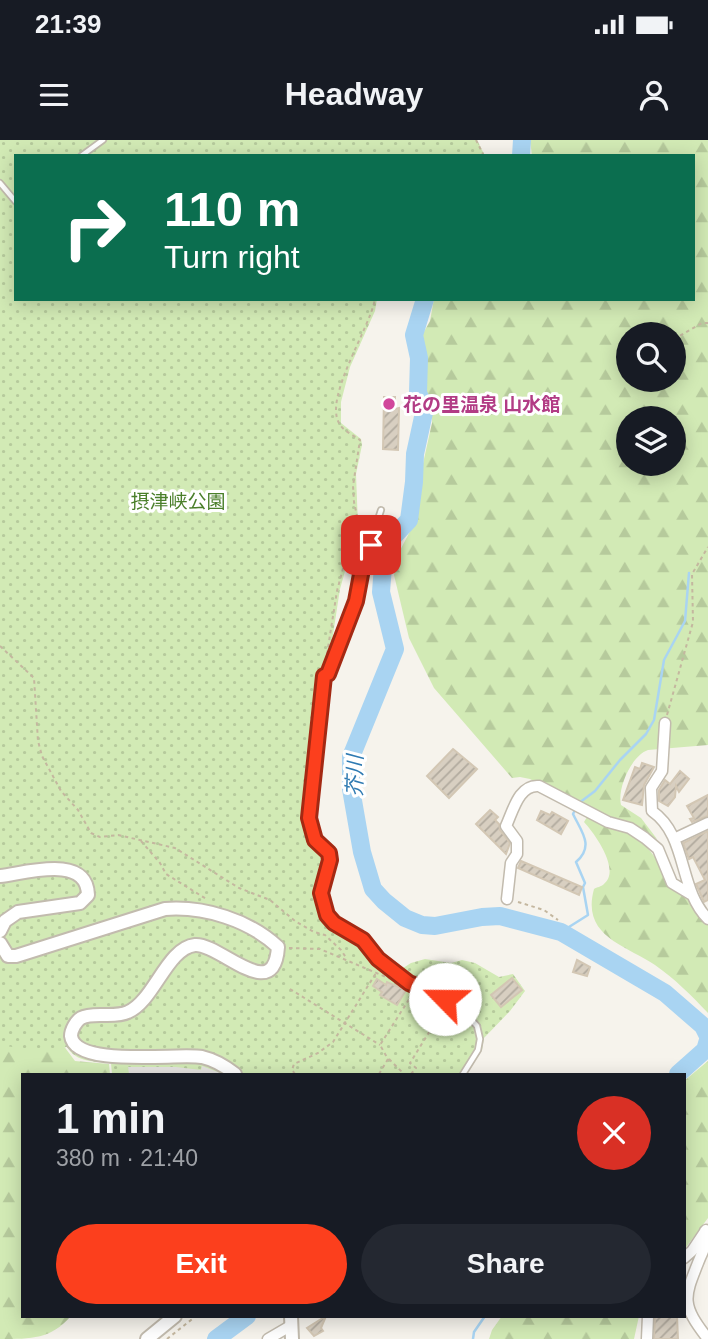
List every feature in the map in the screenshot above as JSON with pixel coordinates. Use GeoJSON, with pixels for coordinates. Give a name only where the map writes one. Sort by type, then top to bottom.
{"type":"FeatureCollection","features":[{"type":"Feature","properties":{"kind":"street"},"geometry":{"type":"LineString","coordinates":[[665,723],[662,771],[652,782],[650,804],[652,811],[665,823],[674,839],[692,895],[706,913]]}},
{"type":"Feature","properties":{"kind":"street"},"geometry":{"type":"LineString","coordinates":[[507,899],[511,863],[517,853],[517,841],[506,826],[522,794],[527,787],[532,786],[539,786],[608,822],[635,830],[658,849],[672,883],[692,895]]}},
{"type":"Feature","properties":{"kind":"street"},"geometry":{"type":"LineString","coordinates":[[674,839],[708,822]]}},
{"type":"Feature","properties":{"kind":"street"},"geometry":{"type":"LineString","coordinates":[[0,876],[69,869],[80,875],[88,884],[88,895],[80,903],[18,912],[5,921],[0,931]]}},
{"type":"Feature","properties":{"kind":"street"},"geometry":{"type":"LineString","coordinates":[[0,943],[8,956],[16,956],[165,909],[183,908],[237,921],[265,935],[278,947],[277,959],[271,968],[260,973],[251,972],[206,946],[194,945],[183,949],[140,1004],[130,1012],[90,1016],[80,1019],[73,1027],[71,1036],[75,1045],[86,1053],[197,1057],[219,1063],[234,1073]]}},
{"type":"Feature","properties":{"kind":"street"},"geometry":{"type":"LineString","coordinates":[[686,1256],[707,1229]]}},
{"type":"Feature","properties":{"kind":"street"},"geometry":{"type":"LineString","coordinates":[[707,1229],[707,1241],[686,1292],[688,1310],[708,1339]]}},
{"type":"Feature","properties":{"kind":"street"},"geometry":{"type":"LineString","coordinates":[[147,1339],[173,1318]]}},
{"type":"Feature","properties":{"kind":"street"},"geometry":{"type":"LineString","coordinates":[[647,1339],[648,1318]]}},
{"type":"Feature","properties":{"kind":"street"},"geometry":{"type":"LineString","coordinates":[[268,1339],[291,1321]]}},
{"type":"Feature","properties":{"kind":"street"},"geometry":{"type":"LineString","coordinates":[[291,1321],[292,1339]]}},
{"type":"Feature","properties":{"kind":"lane"},"geometry":{"type":"LineString","coordinates":[[85,154],[103,140]]}},
{"type":"Feature","properties":{"kind":"lane"},"geometry":{"type":"LineString","coordinates":[[0,183],[14,200]]}},
{"type":"Feature","properties":{"kind":"lane"},"geometry":{"type":"LineString","coordinates":[[382,510],[362,569],[356,601],[335,660],[328,674],[324,676],[309,818],[315,840],[329,853],[330,860],[321,893],[327,915],[334,923],[363,940],[378,959],[409,983],[460,1007],[477,1027],[480,1039],[478,1050],[464,1073]]}},
{"type":"Feature","properties":{"kind":"path"},"geometry":{"type":"LineString","coordinates":[[327,654],[337,591],[357,516],[353,486],[360,440],[340,426],[335,415],[343,380],[375,301]]}},
{"type":"Feature","properties":{"kind":"path"},"geometry":{"type":"LineString","coordinates":[[686,332],[702,323],[708,323]]}},
{"type":"Feature","properties":{"kind":"path"},"geometry":{"type":"LineString","coordinates":[[665,723],[692,622],[692,575],[708,547]]}},
{"type":"Feature","properties":{"kind":"path"},"geometry":{"type":"LineString","coordinates":[[0,646],[34,678],[38,741],[42,756],[61,791],[78,810],[91,833],[100,837],[118,835],[175,848],[239,888],[270,900],[314,932],[325,935],[347,959]]}},
{"type":"Feature","properties":{"kind":"path"},"geometry":{"type":"LineString","coordinates":[[141,841],[166,874],[210,901]]}},
{"type":"Feature","properties":{"kind":"path"},"geometry":{"type":"LineString","coordinates":[[507,899],[544,910],[558,920]]}},
{"type":"Feature","properties":{"kind":"path"},"geometry":{"type":"LineString","coordinates":[[278,947],[320,949],[399,982],[409,983]]}},
{"type":"Feature","properties":{"kind":"path"},"geometry":{"type":"LineString","coordinates":[[294,1073],[292,1070],[294,1063],[333,1042],[376,973]]}},
{"type":"Feature","properties":{"kind":"path"},"geometry":{"type":"LineString","coordinates":[[380,1045],[418,987]]}},
{"type":"Feature","properties":{"kind":"path"},"geometry":{"type":"LineString","coordinates":[[290,989],[380,1045],[388,1059],[403,1073]]}},
{"type":"Feature","properties":{"kind":"path"},"geometry":{"type":"LineString","coordinates":[[412,1073],[416,1068],[410,1063],[441,1013],[440,1007],[445,999]]}},
{"type":"Feature","properties":{"kind":"path"},"geometry":{"type":"LineString","coordinates":[[380,1073],[388,1059]]}},
{"type":"Feature","properties":{"kind":"path"},"geometry":{"type":"LineString","coordinates":[[167,1339],[193,1318]]}},
{"type":"Feature","properties":{"kind":"green space","name":"摂津峡公園"},"geometry":{"type":"Polygon","coordinates":[[[0,140],[477,140],[484,154],[14,154],[14,301],[377,301],[375,311],[350,367],[341,402],[341,423],[361,439],[362,445],[356,474],[358,525],[340,589],[328,667],[311,818],[315,834],[333,854],[324,898],[327,912],[349,927],[365,932],[381,958],[400,970],[425,959],[451,963],[462,960],[475,963],[499,977],[513,974],[525,991],[484,1038],[482,1050],[468,1073],[112,1073],[111,1063],[81,1059],[67,1047],[34,1049],[0,1044],[0,140]]]}},
{"type":"Feature","properties":{"kind":"green space"},"geometry":{"type":"Polygon","coordinates":[[[530,140],[708,140],[708,745],[648,750],[631,766],[623,782],[621,805],[641,818],[657,839],[607,819],[530,779],[512,778],[434,688],[409,638],[394,575],[397,556],[416,520],[422,468],[432,423],[432,410],[425,391],[421,337],[430,321],[434,301],[695,301],[695,154],[532,154],[530,140]]]}},
{"type":"Feature","properties":{"kind":"green space"},"geometry":{"type":"Polygon","coordinates":[[[587,817],[624,831],[643,842],[708,925],[708,1013],[662,970],[619,945],[600,928],[594,918],[592,905],[594,889],[604,884],[610,870],[604,852],[584,822],[587,817]]]}},
{"type":"Feature","properties":{"kind":"green space"},"geometry":{"type":"Polygon","coordinates":[[[0,961],[75,1061],[109,1064],[110,1073],[21,1073],[21,1318],[69,1318],[56,1329],[40,1336],[0,1339],[0,961]]]}},
{"type":"Feature","properties":{"kind":"green space"},"geometry":{"type":"Polygon","coordinates":[[[708,1061],[708,1218],[686,1247],[686,1079],[708,1061]]]}},
{"type":"Feature","properties":{"kind":"green space"},"geometry":{"type":"Polygon","coordinates":[[[501,1318],[639,1318],[634,1339],[489,1339],[501,1318]]]}},
{"type":"Feature","properties":{"kind":"shaded area"},"geometry":{"type":"Polygon","coordinates":[[[202,1066],[220,1073],[129,1073],[128,1067],[176,1067],[201,1070],[202,1066]]]}},
{"type":"Feature","properties":{"kind":"building"},"geometry":{"type":"Polygon","coordinates":[[[384,397],[395,397],[395,409],[399,408],[398,450],[383,449],[384,397]]]}},
{"type":"Feature","properties":{"kind":"building"},"geometry":{"type":"Polygon","coordinates":[[[453,749],[477,769],[449,798],[427,776],[453,749]]]}},
{"type":"Feature","properties":{"kind":"building"},"geometry":{"type":"Polygon","coordinates":[[[642,763],[654,767],[644,785],[642,805],[623,800],[635,767],[640,769],[642,763]]]}},
{"type":"Feature","properties":{"kind":"building"},"geometry":{"type":"Polygon","coordinates":[[[680,771],[689,779],[679,792],[676,786],[675,797],[668,806],[659,801],[659,790],[665,780],[670,784],[680,771]]]}},
{"type":"Feature","properties":{"kind":"building"},"geometry":{"type":"Polygon","coordinates":[[[708,795],[708,816],[692,822],[690,819],[694,818],[687,806],[708,795]]]}},
{"type":"Feature","properties":{"kind":"building"},"geometry":{"type":"Polygon","coordinates":[[[490,810],[498,817],[495,820],[510,843],[506,854],[476,824],[490,810]]]}},
{"type":"Feature","properties":{"kind":"building"},"geometry":{"type":"Polygon","coordinates":[[[541,811],[550,815],[552,812],[568,821],[561,834],[537,820],[541,811]]]}},
{"type":"Feature","properties":{"kind":"building"},"geometry":{"type":"Polygon","coordinates":[[[708,831],[708,900],[704,902],[696,884],[705,880],[693,857],[689,859],[683,843],[708,831]]]}},
{"type":"Feature","properties":{"kind":"building"},"geometry":{"type":"Polygon","coordinates":[[[521,861],[582,887],[579,895],[518,868],[521,861]]]}},
{"type":"Feature","properties":{"kind":"building"},"geometry":{"type":"Polygon","coordinates":[[[577,960],[590,967],[587,976],[573,972],[577,960]]]}},
{"type":"Feature","properties":{"kind":"building"},"geometry":{"type":"Polygon","coordinates":[[[446,973],[460,979],[458,983],[469,989],[465,997],[440,988],[446,973]]]}},
{"type":"Feature","properties":{"kind":"building"},"geometry":{"type":"Polygon","coordinates":[[[512,978],[522,990],[501,1007],[491,995],[512,978]]]}},
{"type":"Feature","properties":{"kind":"building"},"geometry":{"type":"Polygon","coordinates":[[[377,979],[386,985],[387,982],[406,990],[397,1005],[380,995],[382,992],[373,986],[377,979]]]}},
{"type":"Feature","properties":{"kind":"building"},"geometry":{"type":"Polygon","coordinates":[[[325,1318],[321,1328],[323,1331],[314,1336],[307,1328],[325,1318]]]}},
{"type":"Feature","properties":{"kind":"building"},"geometry":{"type":"Polygon","coordinates":[[[655,1318],[677,1318],[678,1339],[654,1339],[655,1318]]]}},
{"type":"Feature","properties":{"kind":"waterway","name":"芥川"},"geometry":{"type":"LineString","coordinates":[[521,154],[522,140]]}},
{"type":"Feature","properties":{"kind":"waterway","name":"芥川"},"geometry":{"type":"LineString","coordinates":[[424,301],[414,335],[419,358],[418,393],[425,408],[415,454],[409,520],[392,538],[383,566],[381,592],[395,649],[351,757],[351,789],[362,852],[373,889],[405,918],[422,925],[435,926],[500,916],[561,932],[665,993],[703,1026],[708,1036]]}},
{"type":"Feature","properties":{"kind":"waterway"},"geometry":{"type":"LineString","coordinates":[[579,803],[595,791],[646,734],[654,720],[664,660],[685,621],[689,573]]}},
{"type":"Feature","properties":{"kind":"waterway"},"geometry":{"type":"LineString","coordinates":[[561,932],[588,915],[583,887],[585,883],[576,862],[582,856],[586,844],[573,814],[576,808]]}},
{"type":"Feature","properties":{"kind":"waterway","name":"芥川"},"geometry":{"type":"LineString","coordinates":[[679,1073],[705,1050],[708,1040]]}},
{"type":"Feature","properties":{"kind":"waterway","name":"芥川"},"geometry":{"type":"LineString","coordinates":[[216,1339],[244,1318]]}},
{"type":"Feature","properties":{"kind":"waterway"},"geometry":{"type":"LineString","coordinates":[[473,1339],[474,1332],[484,1318]]}},
{"type":"Feature","properties":{"kind":"place","name":"花の里温泉 山水館"},"geometry":{"type":"Point","coordinates":[389,404]}},
{"type":"Feature","properties":{"kind":"route"},"geometry":{"type":"LineString","coordinates":[[371,545],[362,569],[356,601],[335,660],[328,674],[324,676],[309,818],[315,840],[329,853],[330,860],[321,893],[322,903],[334,923],[363,940],[384,964],[409,983],[445,999]]}}]}
